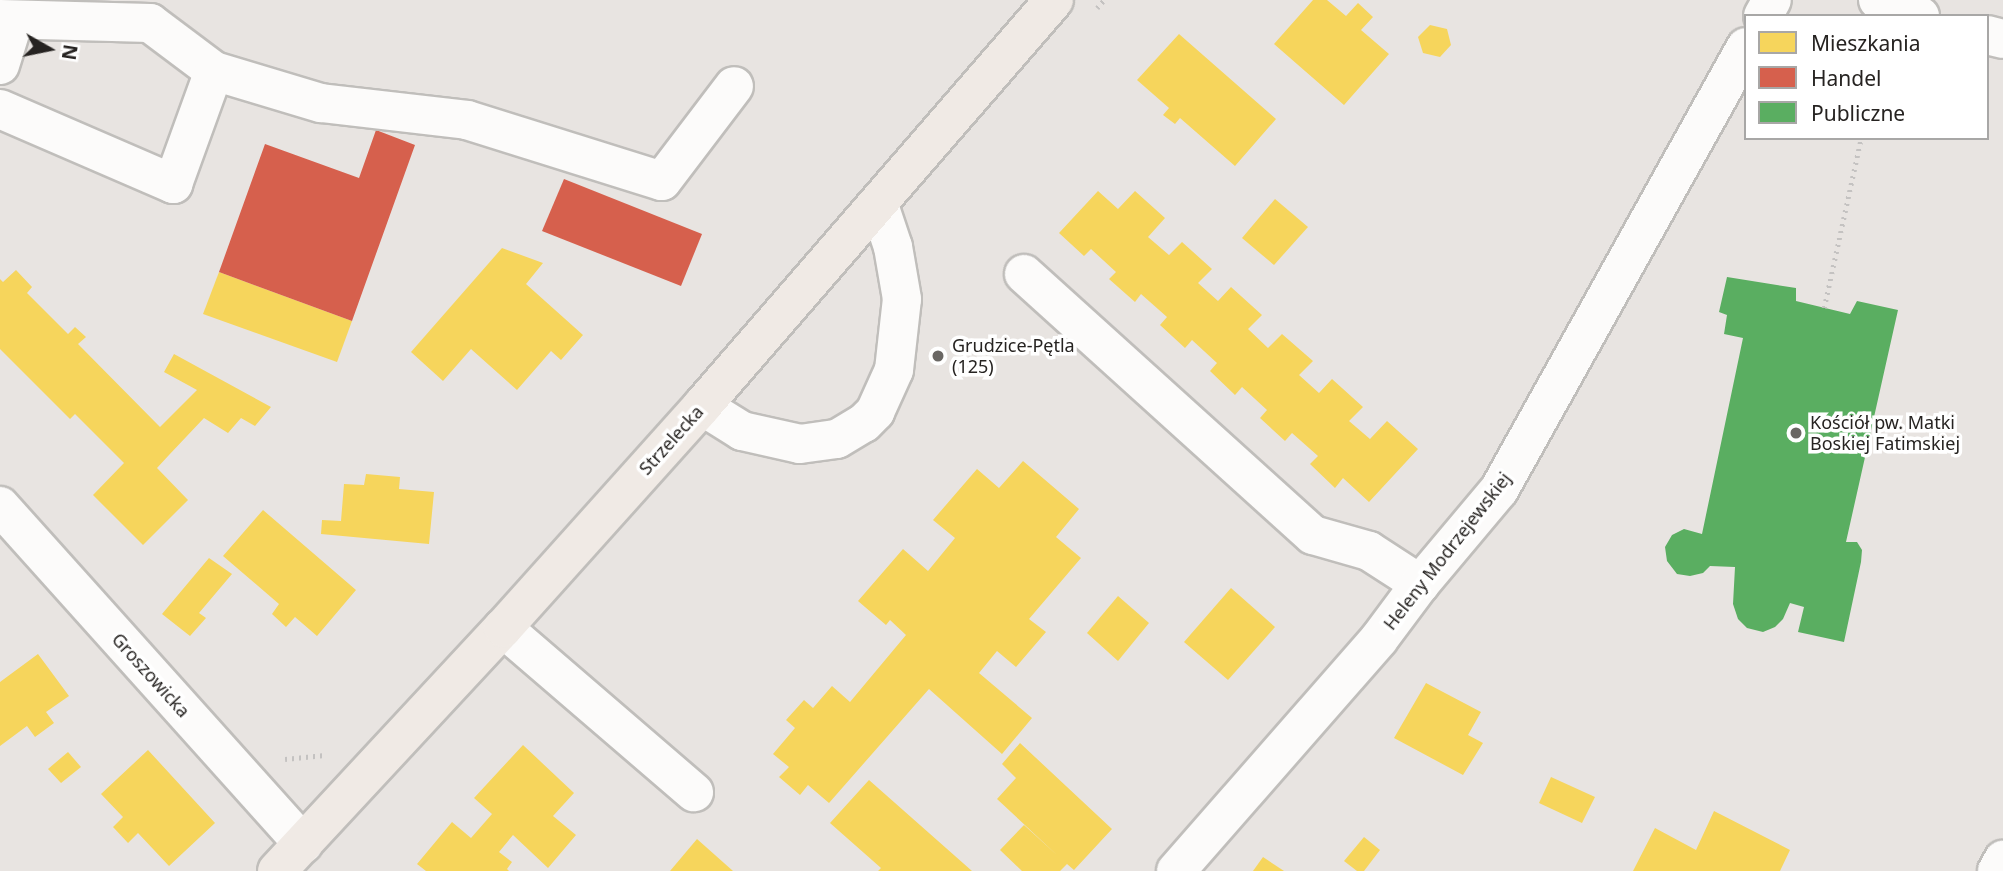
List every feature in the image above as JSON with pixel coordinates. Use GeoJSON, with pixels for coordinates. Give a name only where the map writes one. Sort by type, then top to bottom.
{"type":"FeatureCollection","features":[{"type":"Feature","properties":{"kind":"main road","name":"Strzelecka"},"geometry":{"type":"LineString","coordinates":[[277,871],[503,628],[702,405],[879,205],[1054,0]]}},
{"type":"Feature","properties":{"kind":"street"},"geometry":{"type":"LineString","coordinates":[[1878,0],[1915,14]]}},
{"type":"Feature","properties":{"kind":"street"},"geometry":{"type":"LineString","coordinates":[[0,65],[7,19],[150,23],[214,71],[321,103],[467,120],[662,181],[734,86]]}},
{"type":"Feature","properties":{"kind":"street","name":"Heleny Modrzejewskiej"},"geometry":{"type":"LineString","coordinates":[[1176,871],[1379,639],[1420,584],[1499,490],[1744,51]]}},
{"type":"Feature","properties":{"kind":"street"},"geometry":{"type":"LineString","coordinates":[[0,108],[173,184],[214,71]]}},
{"type":"Feature","properties":{"kind":"street"},"geometry":{"type":"LineString","coordinates":[[702,405],[742,431],[800,444],[837,439],[864,423],[875,412],[894,370],[902,299],[893,247],[879,205]]}},
{"type":"Feature","properties":{"kind":"street"},"geometry":{"type":"LineString","coordinates":[[1024,274],[1313,535],[1370,551],[1420,584]]}},
{"type":"Feature","properties":{"kind":"street","name":"Groszowicka"},"geometry":{"type":"LineString","coordinates":[[0,506],[303,844]]}},
{"type":"Feature","properties":{"kind":"street"},"geometry":{"type":"LineString","coordinates":[[503,628],[694,792]]}},
{"type":"Feature","properties":{"kind":"street"},"geometry":{"type":"LineString","coordinates":[[1997,871],[2003,860]]}},
{"type":"Feature","properties":{"kind":"path"},"geometry":{"type":"LineString","coordinates":[[1824,308],[1861,140]]}},
{"type":"Feature","properties":{"kind":"building: Mieszkania"},"geometry":{"type":"Polygon","coordinates":[[[1313,0],[1327,0],[1346,16],[1358,3],[1373,17],[1361,30],[1389,54],[1344,105],[1274,44],[1313,0]]]}},
{"type":"Feature","properties":{"kind":"building: Mieszkania"},"geometry":{"type":"Polygon","coordinates":[[[1430,25],[1447,29],[1451,45],[1440,57],[1423,53],[1418,37],[1430,25]]]}},
{"type":"Feature","properties":{"kind":"building: Mieszkania"},"geometry":{"type":"Polygon","coordinates":[[[1179,34],[1276,119],[1235,166],[1180,118],[1175,124],[1163,115],[1169,108],[1137,80],[1179,34]]]}},
{"type":"Feature","properties":{"kind":"building: Mieszkania"},"geometry":{"type":"Polygon","coordinates":[[[1098,191],[1118,209],[1135,191],[1165,218],[1148,237],[1169,255],[1182,242],[1212,269],[1198,283],[1218,301],[1231,287],[1262,315],[1248,329],[1268,348],[1282,334],[1313,361],[1299,375],[1319,393],[1332,379],[1363,407],[1349,421],[1370,439],[1387,421],[1418,449],[1369,502],[1343,478],[1335,488],[1310,464],[1318,456],[1292,433],[1285,441],[1260,418],[1267,410],[1242,387],[1235,395],[1210,371],[1217,363],[1192,340],[1185,348],[1160,325],[1167,317],[1141,294],[1135,302],[1109,279],[1116,272],[1091,249],[1084,256],[1059,233],[1098,191]]]}},
{"type":"Feature","properties":{"kind":"building: Mieszkania"},"geometry":{"type":"Polygon","coordinates":[[[1275,199],[1308,227],[1274,265],[1242,238],[1275,199]]]}},
{"type":"Feature","properties":{"kind":"building: Mieszkania"},"geometry":{"type":"Polygon","coordinates":[[[502,248],[543,263],[526,284],[583,335],[561,360],[551,351],[517,390],[471,349],[443,381],[411,352],[502,248]]]}},
{"type":"Feature","properties":{"kind":"building: Mieszkania"},"geometry":{"type":"Polygon","coordinates":[[[16,270],[32,287],[27,293],[68,334],[75,327],[86,337],[78,344],[160,427],[197,390],[164,372],[174,354],[271,407],[255,426],[241,418],[228,433],[204,418],[169,455],[157,468],[188,500],[143,545],[93,495],[124,463],[75,414],[70,419],[0,349],[0,279],[3,282],[16,270]]]}},
{"type":"Feature","properties":{"kind":"building: Mieszkania"},"geometry":{"type":"Polygon","coordinates":[[[219,272],[352,321],[337,362],[203,314],[219,272]]]}},
{"type":"Feature","properties":{"kind":"building: Mieszkania"},"geometry":{"type":"Polygon","coordinates":[[[1023,461],[1079,509],[1056,537],[1081,558],[1029,619],[1046,632],[1016,667],[997,651],[979,673],[1032,718],[1002,754],[929,689],[829,803],[808,785],[800,795],[779,777],[789,767],[773,754],[795,728],[786,720],[804,700],[813,708],[832,686],[850,702],[906,635],[890,620],[886,625],[858,601],[903,549],[928,571],[955,538],[933,520],[977,469],[999,488],[1023,461]]]}},
{"type":"Feature","properties":{"kind":"building: Mieszkania"},"geometry":{"type":"Polygon","coordinates":[[[366,474],[400,477],[399,489],[434,492],[429,544],[321,534],[322,520],[341,521],[344,484],[364,485],[366,474]]]}},
{"type":"Feature","properties":{"kind":"building: Mieszkania"},"geometry":{"type":"Polygon","coordinates":[[[263,510],[356,590],[317,636],[295,617],[286,627],[272,614],[279,604],[223,556],[263,510]]]}},
{"type":"Feature","properties":{"kind":"building: Mieszkania"},"geometry":{"type":"Polygon","coordinates":[[[209,558],[232,574],[199,613],[206,618],[190,636],[162,614],[209,558]]]}},
{"type":"Feature","properties":{"kind":"building: Mieszkania"},"geometry":{"type":"Polygon","coordinates":[[[1231,588],[1275,627],[1228,680],[1184,642],[1231,588]]]}},
{"type":"Feature","properties":{"kind":"building: Mieszkania"},"geometry":{"type":"Polygon","coordinates":[[[1118,596],[1149,623],[1118,661],[1087,633],[1118,596]]]}},
{"type":"Feature","properties":{"kind":"building: Mieszkania"},"geometry":{"type":"Polygon","coordinates":[[[38,654],[69,696],[46,712],[54,723],[35,737],[27,726],[0,746],[0,682],[38,654]]]}},
{"type":"Feature","properties":{"kind":"building: Mieszkania"},"geometry":{"type":"Polygon","coordinates":[[[1426,683],[1481,712],[1468,735],[1483,743],[1463,775],[1394,738],[1426,683]]]}},
{"type":"Feature","properties":{"kind":"building: Mieszkania"},"geometry":{"type":"Polygon","coordinates":[[[1020,743],[1112,829],[1074,870],[1067,864],[1060,871],[1022,871],[1000,850],[1024,825],[1058,856],[997,799],[1016,778],[1002,764],[1020,743]]]}},
{"type":"Feature","properties":{"kind":"building: Mieszkania"},"geometry":{"type":"Polygon","coordinates":[[[523,745],[574,793],[553,816],[576,835],[548,868],[513,835],[499,852],[512,862],[507,869],[509,871],[426,871],[417,864],[452,822],[471,838],[492,814],[474,798],[523,745]]]}},
{"type":"Feature","properties":{"kind":"building: Mieszkania"},"geometry":{"type":"Polygon","coordinates":[[[148,750],[215,823],[169,866],[138,833],[128,843],[113,827],[123,817],[101,794],[148,750]]]}},
{"type":"Feature","properties":{"kind":"building: Mieszkania"},"geometry":{"type":"Polygon","coordinates":[[[68,752],[81,767],[61,783],[48,769],[68,752]]]}},
{"type":"Feature","properties":{"kind":"building: Mieszkania"},"geometry":{"type":"Polygon","coordinates":[[[1551,777],[1595,797],[1582,823],[1539,803],[1551,777]]]}},
{"type":"Feature","properties":{"kind":"building: Mieszkania"},"geometry":{"type":"Polygon","coordinates":[[[869,780],[972,871],[878,871],[881,868],[830,823],[869,780]]]}},
{"type":"Feature","properties":{"kind":"building: Mieszkania"},"geometry":{"type":"Polygon","coordinates":[[[1714,811],[1790,850],[1780,871],[1633,871],[1655,828],[1696,850],[1714,811]]]}},
{"type":"Feature","properties":{"kind":"building: Mieszkania"},"geometry":{"type":"Polygon","coordinates":[[[1364,837],[1380,850],[1364,871],[1357,871],[1344,861],[1364,837]]]}},
{"type":"Feature","properties":{"kind":"building: Mieszkania"},"geometry":{"type":"Polygon","coordinates":[[[697,839],[733,871],[670,871],[697,839]]]}},
{"type":"Feature","properties":{"kind":"building: Mieszkania"},"geometry":{"type":"Polygon","coordinates":[[[1263,857],[1284,871],[1253,871],[1263,857]]]}},
{"type":"Feature","properties":{"kind":"building: Handel"},"geometry":{"type":"Polygon","coordinates":[[[376,130],[415,145],[352,321],[219,272],[265,144],[359,178],[376,130]]]}},
{"type":"Feature","properties":{"kind":"building: Handel"},"geometry":{"type":"Polygon","coordinates":[[[564,179],[702,234],[681,286],[542,231],[564,179]]]}},
{"type":"Feature","properties":{"kind":"building: Publiczne","name":"Kościół pw. Matki Boskiej Fatimskiej"},"geometry":{"type":"Polygon","coordinates":[[[1727,277],[1796,288],[1796,301],[1850,314],[1857,301],[1898,310],[1846,542],[1857,542],[1862,550],[1844,642],[1798,632],[1804,607],[1790,603],[1783,619],[1775,627],[1763,632],[1747,628],[1738,619],[1733,604],[1735,567],[1710,566],[1703,573],[1690,576],[1677,574],[1667,561],[1665,547],[1672,535],[1684,529],[1702,534],[1743,338],[1724,334],[1727,315],[1719,312],[1727,277]]]}},
{"type":"Feature","properties":{"kind":"place","name":"Grudzice-Pętla (125)"},"geometry":{"type":"Point","coordinates":[938,356]}},
{"type":"Feature","properties":{"kind":"place","name":"Kościół pw. Matki Boskiej Fatimskiej"},"geometry":{"type":"Point","coordinates":[1796,433]}}]}
